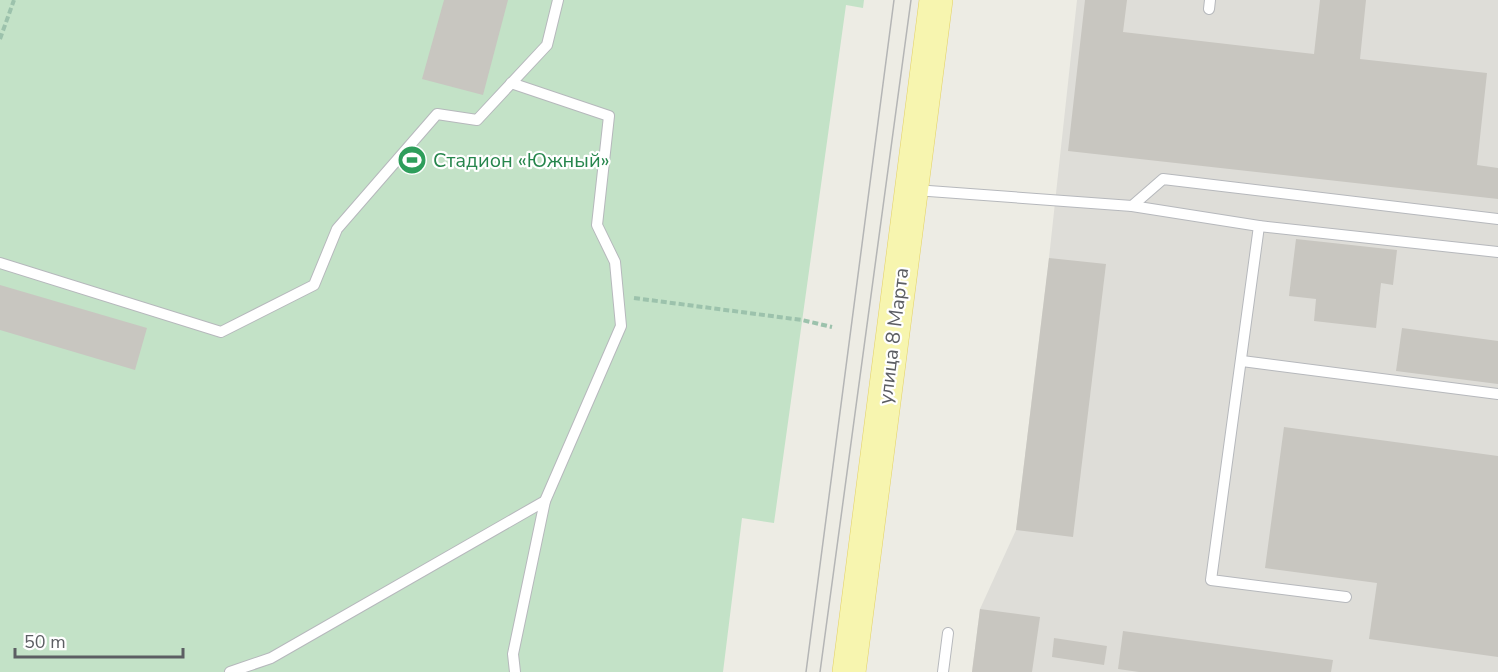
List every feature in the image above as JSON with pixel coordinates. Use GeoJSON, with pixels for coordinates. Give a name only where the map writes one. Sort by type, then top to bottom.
{"type":"FeatureCollection","features":[{"type":"Feature","properties":{"kind":"main road","name":"улица 8 Марта"},"geometry":{"type":"LineString","coordinates":[[849,672],[936,0]]}},
{"type":"Feature","properties":{"kind":"lane"},"geometry":{"type":"LineString","coordinates":[[0,263],[221,332],[314,285],[337,229],[436,114],[477,120],[547,45],[558,0]]}},
{"type":"Feature","properties":{"kind":"lane"},"geometry":{"type":"LineString","coordinates":[[511,83],[609,116],[597,225],[615,262],[621,326],[545,501],[513,654],[515,672]]}},
{"type":"Feature","properties":{"kind":"lane"},"geometry":{"type":"LineString","coordinates":[[1132,206],[1163,179],[1498,219]]}},
{"type":"Feature","properties":{"kind":"lane"},"geometry":{"type":"LineString","coordinates":[[911,190],[1132,206],[1259,226],[1498,252]]}},
{"type":"Feature","properties":{"kind":"lane"},"geometry":{"type":"LineString","coordinates":[[1259,226],[1211,580],[1346,597]]}},
{"type":"Feature","properties":{"kind":"lane"},"geometry":{"type":"LineString","coordinates":[[1242,361],[1498,393]]}},
{"type":"Feature","properties":{"kind":"lane"},"geometry":{"type":"LineString","coordinates":[[230,672],[271,658],[545,501]]}},
{"type":"Feature","properties":{"kind":"lane"},"geometry":{"type":"LineString","coordinates":[[943,672],[948,633]]}},
{"type":"Feature","properties":{"kind":"path"},"geometry":{"type":"LineString","coordinates":[[0,39],[14,0]]}},
{"type":"Feature","properties":{"kind":"path"},"geometry":{"type":"LineString","coordinates":[[618,296],[802,320],[832,327]]}},
{"type":"Feature","properties":{"kind":"shaded area"},"geometry":{"type":"Polygon","coordinates":[[[1077,0],[1498,0],[1498,672],[972,672],[980,609],[1016,530],[1077,0]]]}},
{"type":"Feature","properties":{"kind":"green space","name":"Стадион «Южный»"},"geometry":{"type":"Polygon","coordinates":[[[0,0],[864,0],[863,8],[846,5],[774,523],[742,518],[723,672],[0,672],[0,0]]]}},
{"type":"Feature","properties":{"kind":"building"},"geometry":{"type":"Polygon","coordinates":[[[444,0],[508,0],[483,95],[422,79],[444,0]]]}},
{"type":"Feature","properties":{"kind":"building"},"geometry":{"type":"Polygon","coordinates":[[[1085,0],[1127,0],[1123,32],[1314,54],[1320,0],[1366,0],[1360,59],[1487,73],[1477,165],[1498,168],[1498,199],[1068,151],[1085,0]]]}},
{"type":"Feature","properties":{"kind":"building"},"geometry":{"type":"Polygon","coordinates":[[[1296,239],[1397,250],[1393,285],[1381,283],[1376,328],[1314,321],[1316,299],[1289,296],[1296,239]]]}},
{"type":"Feature","properties":{"kind":"building"},"geometry":{"type":"Polygon","coordinates":[[[1049,258],[1106,264],[1073,537],[1016,530],[1049,258]]]}},
{"type":"Feature","properties":{"kind":"building"},"geometry":{"type":"Polygon","coordinates":[[[0,285],[147,328],[135,370],[0,330],[0,285]]]}},
{"type":"Feature","properties":{"kind":"building"},"geometry":{"type":"Polygon","coordinates":[[[1402,328],[1498,341],[1498,384],[1396,371],[1402,328]]]}},
{"type":"Feature","properties":{"kind":"building"},"geometry":{"type":"Polygon","coordinates":[[[1284,427],[1498,456],[1498,657],[1369,639],[1377,583],[1265,568],[1284,427]]]}},
{"type":"Feature","properties":{"kind":"building"},"geometry":{"type":"Polygon","coordinates":[[[980,609],[1040,617],[1032,672],[972,672],[980,609]]]}},
{"type":"Feature","properties":{"kind":"building"},"geometry":{"type":"Polygon","coordinates":[[[1123,631],[1333,660],[1331,672],[1139,672],[1118,669],[1123,631]]]}},
{"type":"Feature","properties":{"kind":"building"},"geometry":{"type":"Polygon","coordinates":[[[1054,638],[1107,646],[1104,665],[1052,657],[1054,638]]]}},
{"type":"Feature","properties":{"kind":"tram line"},"geometry":{"type":"LineString","coordinates":[[806,672],[894,0]]}},
{"type":"Feature","properties":{"kind":"tram line"},"geometry":{"type":"LineString","coordinates":[[820,672],[911,0]]}},
{"type":"Feature","properties":{"kind":"place","name":"Стадион «Южный»"},"geometry":{"type":"Point","coordinates":[412,160]}}]}
